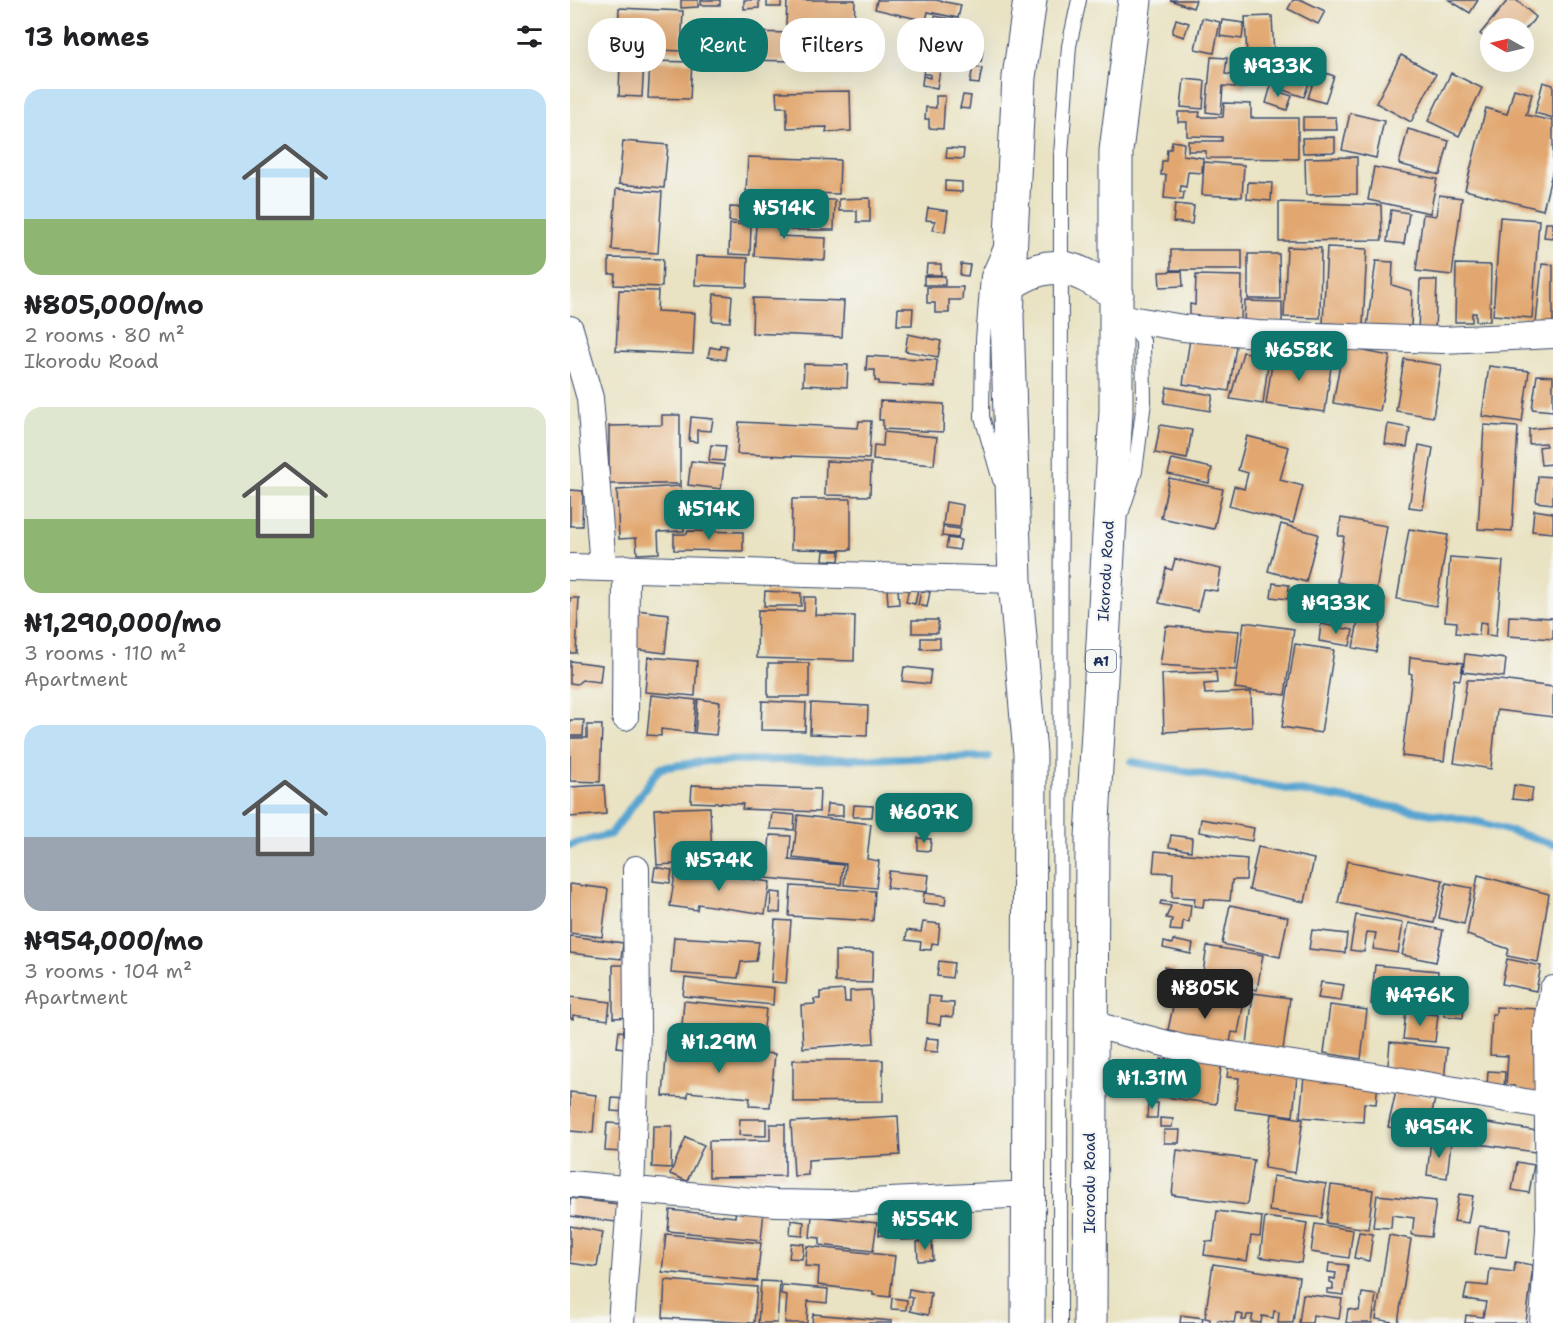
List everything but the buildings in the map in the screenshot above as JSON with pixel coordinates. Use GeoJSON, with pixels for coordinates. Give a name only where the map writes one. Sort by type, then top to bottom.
{"type":"FeatureCollection","features":[{"type":"Feature","properties":{"kind":"highway"},"geometry":{"type":"LineString","coordinates":[[1028,1323],[1030,754],[1015,580],[1008,285],[1019,77],[1030,0]]}},
{"type":"Feature","properties":{"kind":"highway","name":"Ikorodu Road"},"geometry":{"type":"LineString","coordinates":[[1090,1323],[1092,838],[1107,559],[1124,307],[1116,151],[1135,0]]}},
{"type":"Feature","properties":{"kind":"highway"},"geometry":{"type":"LineString","coordinates":[[1008,285],[1031,271],[1060,267],[1084,273],[1124,307]]}},
{"type":"Feature","properties":{"kind":"street"},"geometry":{"type":"LineString","coordinates":[[1124,307],[1183,328],[1270,335],[1442,340],[1553,335]]}},
{"type":"Feature","properties":{"kind":"street"},"geometry":{"type":"LineString","coordinates":[[570,329],[590,398],[615,568],[625,717]]}},
{"type":"Feature","properties":{"kind":"street"},"geometry":{"type":"LineString","coordinates":[[570,567],[1015,580]]}},
{"type":"Feature","properties":{"kind":"street"},"geometry":{"type":"LineString","coordinates":[[621,1323],[632,1190],[637,1032],[636,869]]}},
{"type":"Feature","properties":{"kind":"street"},"geometry":{"type":"LineString","coordinates":[[1543,1323],[1549,1229],[1551,1141],[1547,1030],[1553,989]]}},
{"type":"Feature","properties":{"kind":"street"},"geometry":{"type":"LineString","coordinates":[[1091,1024],[1183,1048],[1368,1075],[1548,1106]]}},
{"type":"Feature","properties":{"kind":"street"},"geometry":{"type":"LineString","coordinates":[[570,1184],[776,1203],[830,1204],[1030,1194]]}},
{"type":"Feature","properties":{"kind":"lane"},"geometry":{"type":"LineString","coordinates":[[1060,1323],[1061,155],[1069,46],[1079,0]]}},
{"type":"Feature","properties":{"kind":"lane"},"geometry":{"type":"LineString","coordinates":[[1011,223],[988,276],[983,340],[982,417],[1013,521]]}},
{"type":"Feature","properties":{"kind":"waterway"},"geometry":{"type":"LineString","coordinates":[[570,845],[611,834],[660,768],[707,761],[988,757]]}},
{"type":"Feature","properties":{"kind":"waterway"},"geometry":{"type":"LineString","coordinates":[[1132,762],[1479,822],[1553,844]]}}]}
